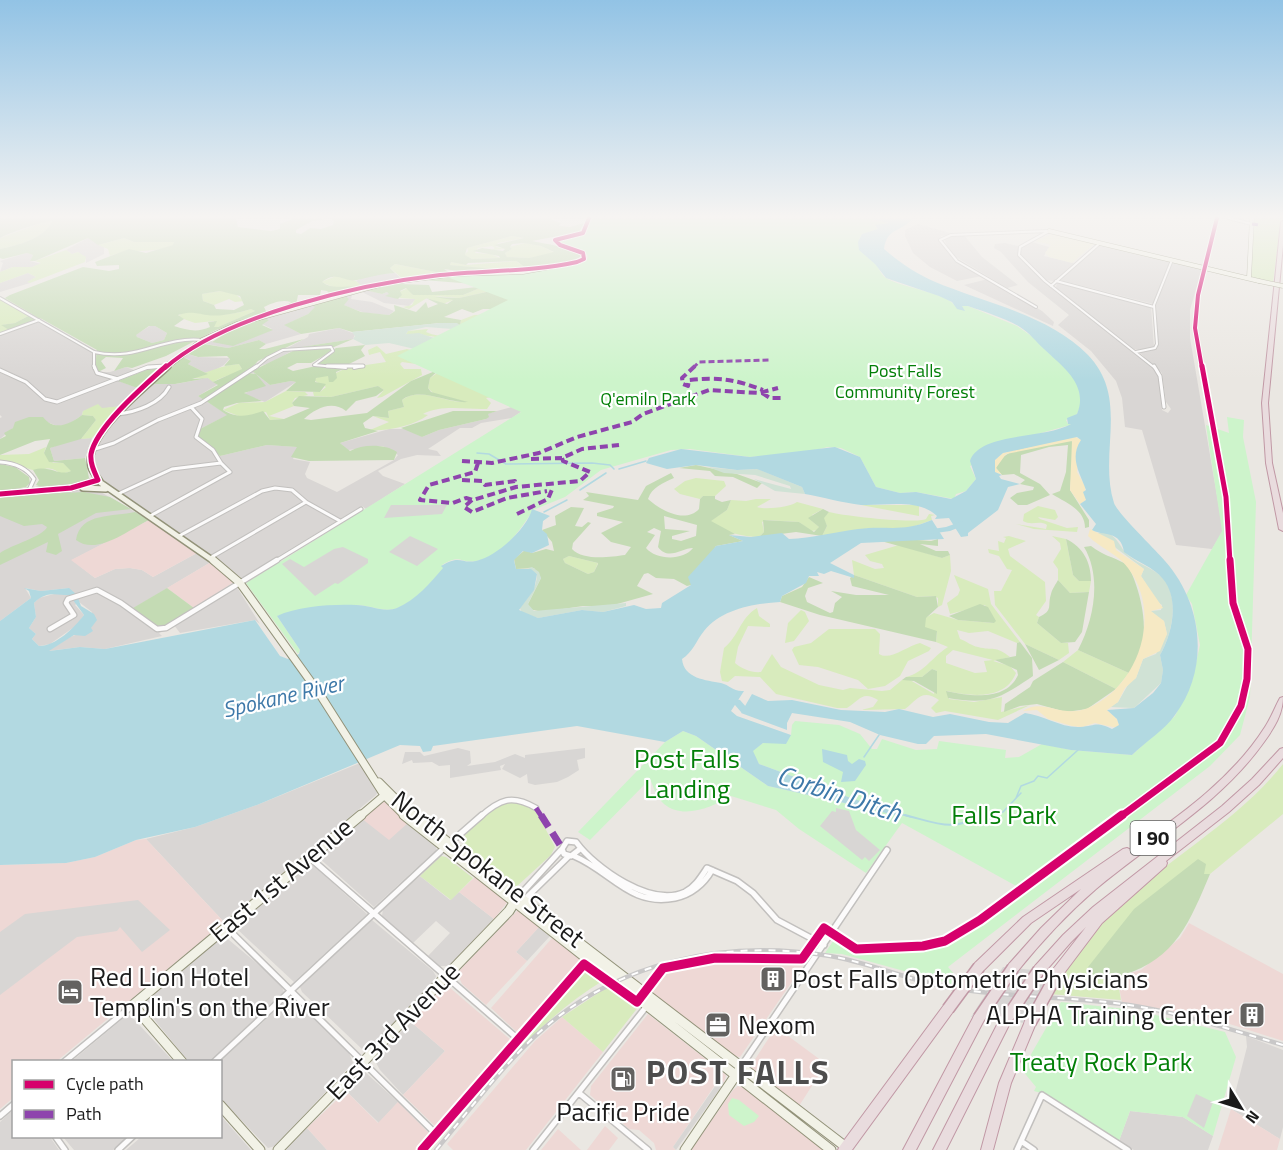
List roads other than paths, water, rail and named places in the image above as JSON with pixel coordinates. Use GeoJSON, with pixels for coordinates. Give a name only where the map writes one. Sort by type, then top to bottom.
{"type":"FeatureCollection","features":[{"type":"Feature","properties":{"kind":"highway"},"geometry":{"type":"LineString","coordinates":[[1278,272],[1265,403],[1269,463],[1283,529]]}},
{"type":"Feature","properties":{"kind":"highway","name":"I 90"},"geometry":{"type":"LineString","coordinates":[[909,1150],[980,1018],[1013,968],[1050,923],[1211,793],[1253,751],[1269,730],[1283,700]]}},
{"type":"Feature","properties":{"kind":"highway","name":"I 90"},"geometry":{"type":"LineString","coordinates":[[939,1150],[1005,1021],[1039,970],[1071,932],[1105,901],[1221,813],[1255,783],[1283,752]]}},
{"type":"Feature","properties":{"kind":"highway"},"geometry":{"type":"LineString","coordinates":[[987,1150],[1005,1083],[1030,1023],[1058,972],[1103,915],[1221,813]]}},
{"type":"Feature","properties":{"kind":"highway"},"geometry":{"type":"LineString","coordinates":[[845,1149],[979,967],[1028,920],[1160,833]]}},
{"type":"Feature","properties":{"kind":"street"},"geometry":{"type":"LineString","coordinates":[[64,489],[98,480],[91,468],[91,450],[102,430],[167,366],[202,340],[249,320],[386,283],[455,274],[519,272]]}},
{"type":"Feature","properties":{"kind":"street"},"geometry":{"type":"LineString","coordinates":[[975,272],[1036,307]]}},
{"type":"Feature","properties":{"kind":"street"},"geometry":{"type":"LineString","coordinates":[[1037,272],[1051,286],[1158,371],[1164,407]]}},
{"type":"Feature","properties":{"kind":"street"},"geometry":{"type":"LineString","coordinates":[[1051,286],[1067,272]]}},
{"type":"Feature","properties":{"kind":"street"},"geometry":{"type":"LineString","coordinates":[[1136,352],[1155,348],[1157,344],[1154,307],[1168,272]]}},
{"type":"Feature","properties":{"kind":"street"},"geometry":{"type":"LineString","coordinates":[[1222,272],[1283,286]]}},
{"type":"Feature","properties":{"kind":"street"},"geometry":{"type":"LineString","coordinates":[[1249,272],[1249,278]]}},
{"type":"Feature","properties":{"kind":"street"},"geometry":{"type":"LineString","coordinates":[[1056,281],[1154,307]]}},
{"type":"Feature","properties":{"kind":"street"},"geometry":{"type":"LineString","coordinates":[[0,298],[94,352],[109,356],[129,356],[186,339],[202,340]]}},
{"type":"Feature","properties":{"kind":"street"},"geometry":{"type":"LineString","coordinates":[[0,334],[39,320]]}},
{"type":"Feature","properties":{"kind":"street"},"geometry":{"type":"LineString","coordinates":[[91,450],[114,443],[158,420],[214,396],[266,358],[285,350],[331,347],[333,351],[314,365],[351,368],[363,366]]}},
{"type":"Feature","properties":{"kind":"street"},"geometry":{"type":"LineString","coordinates":[[94,352],[94,367],[97,373],[118,379]]}},
{"type":"Feature","properties":{"kind":"street"},"geometry":{"type":"LineString","coordinates":[[0,370],[25,381],[32,391],[53,402],[65,401],[148,367],[167,366]]}},
{"type":"Feature","properties":{"kind":"street"},"geometry":{"type":"LineString","coordinates":[[118,414],[127,413],[148,403],[165,394],[169,387]]}},
{"type":"Feature","properties":{"kind":"street"},"geometry":{"type":"LineString","coordinates":[[149,517],[223,478],[229,470],[213,450],[196,437],[202,419],[190,407]]}},
{"type":"Feature","properties":{"kind":"street"},"geometry":{"type":"LineString","coordinates":[[0,462],[17,465],[30,472],[33,479],[29,490]]}},
{"type":"Feature","properties":{"kind":"street"},"geometry":{"type":"LineString","coordinates":[[116,495],[172,469],[221,462]]}},
{"type":"Feature","properties":{"kind":"street","name":"North Spokane Street"},"geometry":{"type":"LineString","coordinates":[[98,480],[116,495],[210,558],[240,583],[291,653],[386,794],[405,817],[447,846],[739,1071],[845,1149]]}},
{"type":"Feature","properties":{"kind":"street"},"geometry":{"type":"LineString","coordinates":[[0,494],[29,490],[93,487],[110,490]]}},
{"type":"Feature","properties":{"kind":"street"},"geometry":{"type":"LineString","coordinates":[[179,536],[262,491],[286,488],[341,522]]}},
{"type":"Feature","properties":{"kind":"street"},"geometry":{"type":"LineString","coordinates":[[210,558],[306,502]]}},
{"type":"Feature","properties":{"kind":"street"},"geometry":{"type":"LineString","coordinates":[[50,629],[74,615],[66,603],[68,599],[89,591],[105,592],[160,629],[361,509]]}},
{"type":"Feature","properties":{"kind":"street","name":"East 1st Avenue"},"geometry":{"type":"LineString","coordinates":[[66,1060],[386,794]]}},
{"type":"Feature","properties":{"kind":"street"},"geometry":{"type":"LineString","coordinates":[[216,1060],[447,846],[499,801],[521,799],[536,807]]}},
{"type":"Feature","properties":{"kind":"street"},"geometry":{"type":"LineString","coordinates":[[519,901],[565,843],[572,840],[626,885],[649,895],[681,892],[695,884],[710,869]]}},
{"type":"Feature","properties":{"kind":"street"},"geometry":{"type":"LineString","coordinates":[[562,849],[564,854],[572,856],[631,893],[654,900],[675,898],[691,892],[703,883],[710,869]]}},
{"type":"Feature","properties":{"kind":"street"},"geometry":{"type":"LineString","coordinates":[[519,901],[580,849]]}},
{"type":"Feature","properties":{"kind":"street"},"geometry":{"type":"LineString","coordinates":[[685,1150],[887,850]]}},
{"type":"Feature","properties":{"kind":"street"},"geometry":{"type":"LineString","coordinates":[[309,856],[445,977],[519,1039]]}},
{"type":"Feature","properties":{"kind":"street"},"geometry":{"type":"LineString","coordinates":[[710,869],[745,886],[780,923],[806,933],[824,945]]}},
{"type":"Feature","properties":{"kind":"street","name":"East 3rd Avenue"},"geometry":{"type":"LineString","coordinates":[[278,1150],[519,901]]}},
{"type":"Feature","properties":{"kind":"street"},"geometry":{"type":"LineString","coordinates":[[226,926],[436,1134]]}},
{"type":"Feature","properties":{"kind":"street"},"geometry":{"type":"LineString","coordinates":[[533,1150],[651,1002]]}},
{"type":"Feature","properties":{"kind":"street"},"geometry":{"type":"LineString","coordinates":[[133,1005],[180,1060]]}},
{"type":"Feature","properties":{"kind":"street","name":"North Spokane Street"},"geometry":{"type":"LineString","coordinates":[[739,1071],[831,1150]]}},
{"type":"Feature","properties":{"kind":"street"},"geometry":{"type":"LineString","coordinates":[[579,1093],[648,1150]]}},
{"type":"Feature","properties":{"kind":"street"},"geometry":{"type":"LineString","coordinates":[[1017,1150],[1042,1095],[1128,1150]]}},
{"type":"Feature","properties":{"kind":"street"},"geometry":{"type":"LineString","coordinates":[[0,1116],[12,1106]]}},
{"type":"Feature","properties":{"kind":"street"},"geometry":{"type":"LineString","coordinates":[[222,1107],[260,1150]]}},
{"type":"Feature","properties":{"kind":"street"},"geometry":{"type":"LineString","coordinates":[[56,1138],[65,1150]]}},
{"type":"Feature","properties":{"kind":"street"},"geometry":{"type":"LineString","coordinates":[[118,1150],[132,1138]]}},
{"type":"Feature","properties":{"kind":"street"},"geometry":{"type":"LineString","coordinates":[[1021,1141],[1034,1150]]}},
{"type":"Feature","properties":{"kind":"water"},"geometry":{"type":"Polygon","coordinates":[[[881,272],[915,272],[953,289],[1035,319],[1072,341],[1088,355],[1101,372],[1108,390],[1110,408],[1109,465],[1114,503],[1178,578],[1188,597],[1197,636],[1194,677],[1186,697],[1171,720],[1132,755],[1071,750],[986,734],[934,736],[926,744],[918,744],[880,735],[850,722],[792,713],[787,723],[787,730],[741,713],[752,694],[768,701],[792,700],[841,710],[885,712],[899,709],[933,717],[950,714],[989,722],[1008,723],[1025,713],[1066,726],[1099,725],[1112,729],[1119,725],[1117,719],[1107,710],[1134,708],[1153,693],[1161,683],[1163,670],[1160,655],[1171,627],[1173,607],[1168,587],[1155,571],[1124,552],[1119,540],[1115,537],[1092,530],[1096,524],[1080,504],[1086,500],[1083,492],[1086,490],[1077,465],[1076,453],[1081,440],[1077,437],[1003,453],[995,460],[995,472],[1002,475],[999,476],[1001,479],[1020,484],[1008,487],[998,510],[968,533],[968,536],[961,537],[949,518],[935,519],[937,516],[920,507],[901,504],[861,505],[805,494],[802,487],[757,469],[737,470],[696,465],[667,469],[646,463],[649,458],[681,449],[750,457],[835,447],[860,457],[876,487],[900,493],[916,492],[951,499],[966,491],[976,479],[970,461],[976,452],[986,445],[1014,437],[1060,429],[1071,424],[1068,424],[1067,418],[1077,414],[1080,404],[1077,385],[1066,370],[1027,332],[995,315],[968,306],[962,306],[965,311],[957,309],[952,302],[939,296],[886,278],[881,272]]]}},
{"type":"Feature","properties":{"kind":"water","name":"Spokane River"},"geometry":{"type":"Polygon","coordinates":[[[532,509],[550,516],[543,521],[542,530],[547,534],[549,545],[532,553],[523,551],[514,560],[516,569],[531,569],[537,574],[534,590],[519,610],[538,618],[582,610],[603,612],[634,605],[646,609],[661,608],[662,603],[691,585],[688,577],[716,546],[743,541],[729,535],[751,537],[782,533],[789,539],[858,529],[903,528],[932,520],[944,539],[861,543],[830,563],[854,575],[854,578],[831,571],[824,574],[817,572],[819,576],[809,576],[806,583],[782,596],[780,602],[749,606],[720,617],[704,631],[682,659],[691,675],[744,691],[731,711],[737,716],[791,735],[786,744],[763,743],[753,751],[759,764],[859,801],[858,806],[768,786],[696,736],[683,731],[665,742],[577,726],[433,746],[431,751],[423,752],[420,746],[400,745],[257,805],[195,827],[136,840],[95,857],[66,863],[0,865],[0,621],[31,598],[29,591],[24,588],[41,591],[69,588],[76,594],[51,594],[34,603],[36,617],[29,628],[36,634],[32,639],[39,646],[58,640],[70,631],[84,615],[73,600],[78,598],[81,606],[94,614],[97,620],[91,628],[93,631],[85,636],[74,635],[49,651],[80,647],[105,649],[255,620],[280,656],[288,659],[299,654],[300,650],[277,616],[295,610],[326,605],[361,605],[387,610],[397,608],[422,591],[443,568],[441,566],[448,562],[476,561],[502,548],[525,524],[532,509]]]}},
{"type":"Feature","properties":{"kind":"water"},"geometry":{"type":"Polygon","coordinates":[[[822,749],[847,755],[848,761],[852,764],[859,759],[865,761],[866,765],[855,781],[841,782],[843,772],[823,762],[822,749]]]}},
{"type":"Feature","properties":{"kind":"waterway"},"geometry":{"type":"LineString","coordinates":[[477,453],[489,454],[506,464],[592,463],[610,465],[614,469]]}},
{"type":"Feature","properties":{"kind":"waterway"},"geometry":{"type":"LineString","coordinates":[[619,469],[646,461]]}},
{"type":"Feature","properties":{"kind":"waterway"},"geometry":{"type":"LineString","coordinates":[[580,490],[606,473]]}},
{"type":"Feature","properties":{"kind":"waterway"},"geometry":{"type":"LineString","coordinates":[[544,512],[567,500]]}},
{"type":"Feature","properties":{"kind":"waterway"},"geometry":{"type":"LineString","coordinates":[[929,532],[963,523]]}},
{"type":"Feature","properties":{"kind":"waterway"},"geometry":{"type":"LineString","coordinates":[[729,701],[737,702],[744,710],[751,712]]}},
{"type":"Feature","properties":{"kind":"waterway"},"geometry":{"type":"LineString","coordinates":[[864,757],[879,735]]}},
{"type":"Feature","properties":{"kind":"waterway"},"geometry":{"type":"LineString","coordinates":[[1016,798],[1021,786],[1034,781],[1038,776],[1047,778],[1078,750]]}},
{"type":"Feature","properties":{"kind":"waterway","name":"Corbin Ditch"},"geometry":{"type":"LineString","coordinates":[[984,817],[1003,812],[1021,793]]}},
{"type":"Feature","properties":{"kind":"waterway","name":"Corbin Ditch"},"geometry":{"type":"LineString","coordinates":[[854,802],[896,813]]}},
{"type":"Feature","properties":{"kind":"waterway","name":"Corbin Ditch"},"geometry":{"type":"LineString","coordinates":[[896,813],[911,817]]}},
{"type":"Feature","properties":{"kind":"waterway","name":"Corbin Ditch"},"geometry":{"type":"LineString","coordinates":[[905,815],[946,825],[963,823],[987,815]]}},
{"type":"Feature","properties":{"kind":"railway"},"geometry":{"type":"LineString","coordinates":[[436,1150],[508,1064],[534,1037],[566,1011],[599,990],[635,974],[672,962],[710,954],[790,951],[830,956],[952,988],[996,994],[1107,1002],[1148,1008],[1206,1022],[1283,1045]]}},
{"type":"Feature","properties":{"kind":"place","name":"Post Falls Optometric Physicians"},"geometry":{"type":"Point","coordinates":[773,979]}},
{"type":"Feature","properties":{"kind":"place","name":"Red Lion Hotel Templin's on the River"},"geometry":{"type":"Point","coordinates":[70,992]}},
{"type":"Feature","properties":{"kind":"place","name":"ALPHA Training Center"},"geometry":{"type":"Point","coordinates":[1252,1015]}},
{"type":"Feature","properties":{"kind":"place","name":"Nexom"},"geometry":{"type":"Point","coordinates":[718,1025]}},
{"type":"Feature","properties":{"kind":"place","name":"Pacific Pride"},"geometry":{"type":"Point","coordinates":[623,1079]}},
{"type":"Feature","properties":{"kind":"district","name":"POST FALLS"},"geometry":{"type":"Point","coordinates":[738,1072]}},
{"type":"Feature","properties":{"kind":"park label","name":"Post Falls Community Forest"},"geometry":{"type":"Point","coordinates":[905,382]}},
{"type":"Feature","properties":{"kind":"park label","name":"Q'emiln Park"},"geometry":{"type":"Point","coordinates":[648,399]}},
{"type":"Feature","properties":{"kind":"park label","name":"Post Falls Landing"},"geometry":{"type":"Point","coordinates":[687,774]}},
{"type":"Feature","properties":{"kind":"park label","name":"Falls Park"},"geometry":{"type":"Point","coordinates":[1004,815]}},
{"type":"Feature","properties":{"kind":"park label","name":"Treaty Rock Park"},"geometry":{"type":"Point","coordinates":[1101,1062]}}]}
